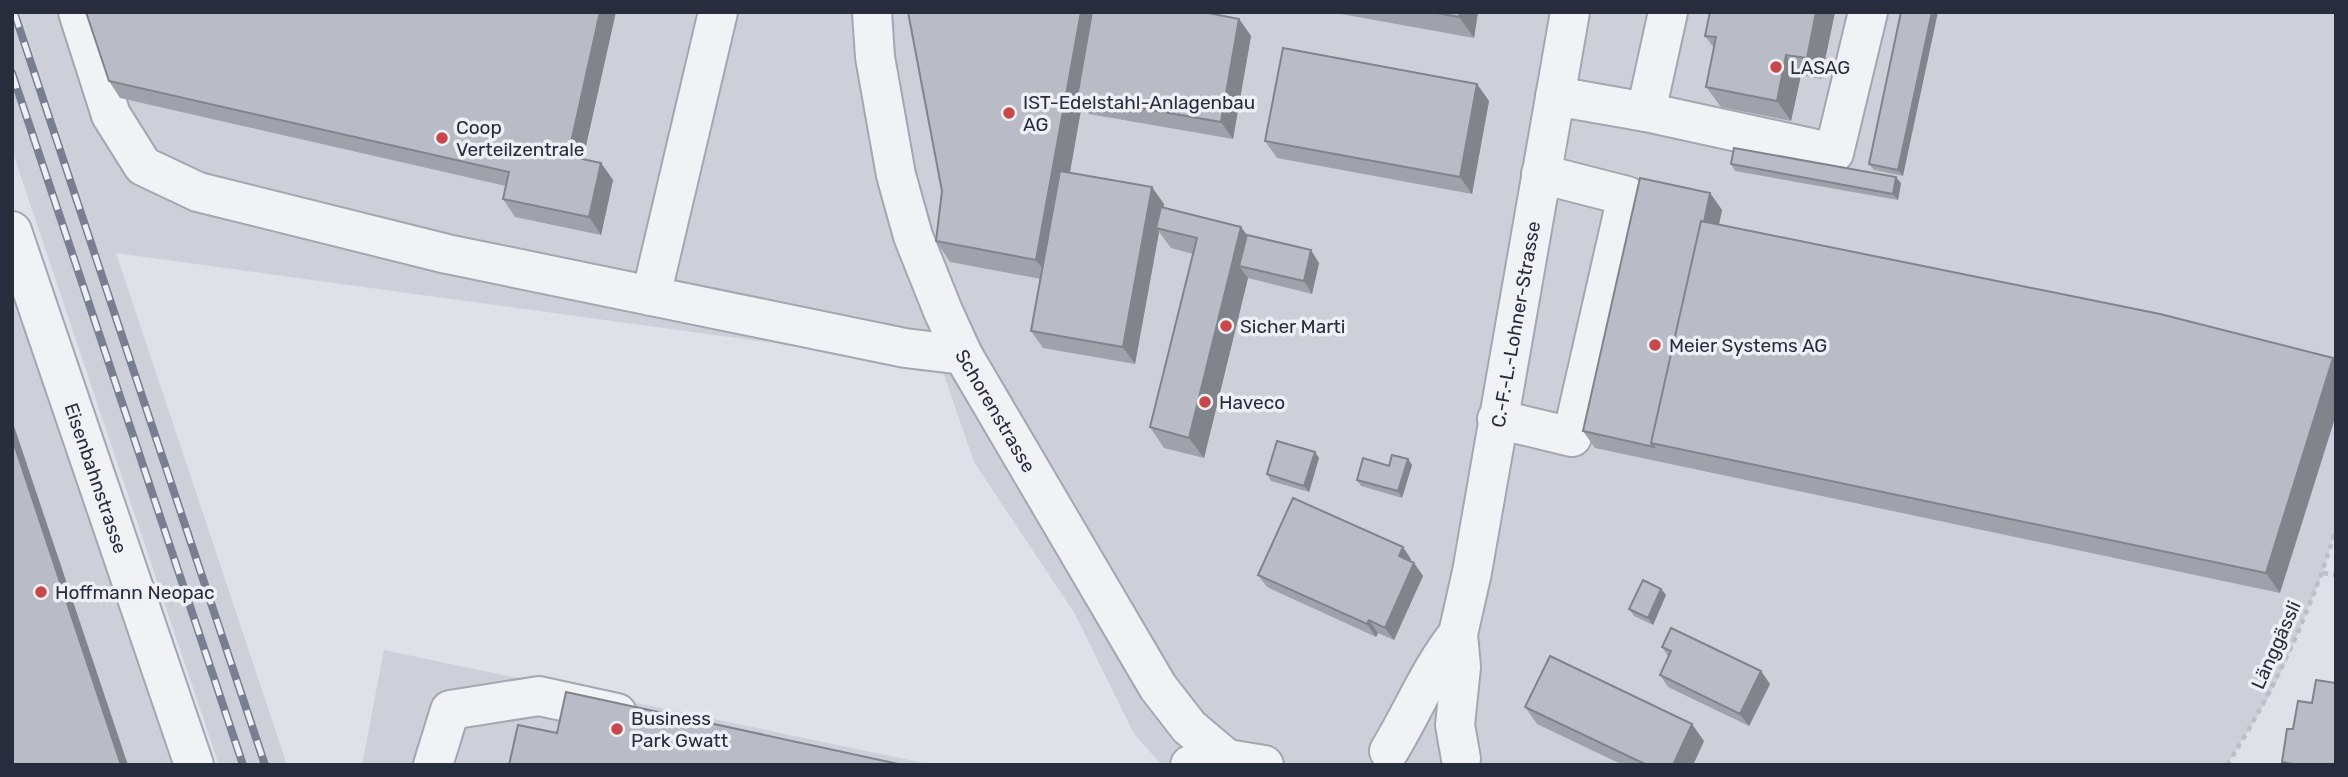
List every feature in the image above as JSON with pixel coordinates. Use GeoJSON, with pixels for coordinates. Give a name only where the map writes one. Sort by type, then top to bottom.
{"type":"FeatureCollection","features":[{"type":"Feature","properties":{"kind":"street"},"geometry":{"type":"LineString","coordinates":[[78,12],[111,116],[143,166],[198,192],[447,254],[905,348],[963,355]]}},
{"type":"Feature","properties":{"kind":"street"},"geometry":{"type":"LineString","coordinates":[[651,296],[718,12]]}},
{"type":"Feature","properties":{"kind":"street","name":"Schorenstrasse"},"geometry":{"type":"LineString","coordinates":[[872,12],[875,57],[896,175],[913,236],[963,355],[1158,687],[1189,727],[1231,762]]}},
{"type":"Feature","properties":{"kind":"street","name":"C.-F.-L.-Lohner-Strasse"},"geometry":{"type":"LineString","coordinates":[[1464,762],[1455,724],[1461,667],[1458,634],[1472,572],[1570,12]]}},
{"type":"Feature","properties":{"kind":"street"},"geometry":{"type":"LineString","coordinates":[[1646,112],[1668,12]]}},
{"type":"Feature","properties":{"kind":"street"},"geometry":{"type":"LineString","coordinates":[[1555,96],[1646,112],[1834,153],[1868,12]]}},
{"type":"Feature","properties":{"kind":"street"},"geometry":{"type":"LineString","coordinates":[[1497,419],[1572,437],[1627,196],[1541,174]]}},
{"type":"Feature","properties":{"kind":"street","name":"Eisenbahnstrasse"},"geometry":{"type":"LineString","coordinates":[[12,231],[194,765]]}},
{"type":"Feature","properties":{"kind":"street","name":"C.-F.-L.-Lohner-Strasse"},"geometry":{"type":"LineString","coordinates":[[1380,758],[1410,715],[1435,663],[1458,634]]}},
{"type":"Feature","properties":{"kind":"street"},"geometry":{"type":"LineString","coordinates":[[433,765],[450,710],[540,696],[647,719]]}},
{"type":"Feature","properties":{"kind":"street"},"geometry":{"type":"LineString","coordinates":[[1380,758],[1419,744],[1434,745],[1464,762]]}},
{"type":"Feature","properties":{"kind":"street"},"geometry":{"type":"LineString","coordinates":[[1190,765],[1231,762],[1264,765]]}},
{"type":"Feature","properties":{"kind":"path","name":"Länggässli"},"geometry":{"type":"LineString","coordinates":[[2227,765],[2280,675],[2323,573],[2336,530]]}},
{"type":"Feature","properties":{"kind":"path"},"geometry":{"type":"LineString","coordinates":[[2323,573],[2336,575]]}},
{"type":"Feature","properties":{"kind":"shaded area"},"geometry":{"type":"Polygon","coordinates":[[[12,12],[2336,12],[2336,529],[2323,573],[2284,666],[2265,704],[2227,765],[1162,765],[1134,734],[1075,614],[974,462],[941,366],[116,253],[287,765],[219,765],[12,150],[12,12]]]}},
{"type":"Feature","properties":{"kind":"shaded area"},"geometry":{"type":"Polygon","coordinates":[[[12,231],[194,765],[12,765],[12,231]]]}},
{"type":"Feature","properties":{"kind":"shaded area"},"geometry":{"type":"Polygon","coordinates":[[[384,650],[933,765],[362,765],[384,650]]]}},
{"type":"Feature","properties":{"kind":"building","name":"Coop Verteilzentrale"},"geometry":{"type":"Polygon","coordinates":[[[86,12],[600,12],[568,156],[601,163],[589,217],[503,199],[509,172],[109,81],[86,12]]]}},
{"type":"Feature","properties":{"kind":"building","name":"IST-Edelstahl-Anlagenbau AG"},"geometry":{"type":"Polygon","coordinates":[[[908,12],[1081,12],[1036,260],[936,241],[942,191],[908,12]]]}},
{"type":"Feature","properties":{"kind":"building"},"geometry":{"type":"Polygon","coordinates":[[[1092,12],[1203,12],[1239,19],[1221,122],[1077,97],[1092,12]]]}},
{"type":"Feature","properties":{"kind":"building"},"geometry":{"type":"Polygon","coordinates":[[[1431,12],[1460,12],[1459,17],[1431,12]]]}},
{"type":"Feature","properties":{"kind":"building","name":"LASAG"},"geometry":{"type":"Polygon","coordinates":[[[1710,12],[1816,12],[1807,58],[1786,55],[1777,101],[1706,87],[1716,37],[1705,36],[1710,12]]]}},
{"type":"Feature","properties":{"kind":"building"},"geometry":{"type":"Polygon","coordinates":[[[1901,12],[1932,12],[1898,170],[1869,164],[1901,12]]]}},
{"type":"Feature","properties":{"kind":"building"},"geometry":{"type":"Polygon","coordinates":[[[1283,48],[1477,84],[1460,177],[1265,141],[1283,48]]]}},
{"type":"Feature","properties":{"kind":"building"},"geometry":{"type":"Polygon","coordinates":[[[1734,148],[1896,177],[1893,194],[1731,164],[1734,148]]]}},
{"type":"Feature","properties":{"kind":"building"},"geometry":{"type":"Polygon","coordinates":[[[1060,171],[1152,187],[1123,347],[1031,331],[1060,171]]]}},
{"type":"Feature","properties":{"kind":"building","name":"Meier Systems AG"},"geometry":{"type":"Polygon","coordinates":[[[1640,178],[1710,193],[1704,222],[1701,221],[1651,443],[1654,447],[1583,431],[1640,178]]]}},
{"type":"Feature","properties":{"kind":"building"},"geometry":{"type":"Polygon","coordinates":[[[1161,207],[1241,227],[1189,438],[1150,427],[1197,238],[1156,228],[1161,207]]]}},
{"type":"Feature","properties":{"kind":"building"},"geometry":{"type":"Polygon","coordinates":[[[1701,221],[2160,314],[2333,358],[2266,573],[1651,443],[1701,221]]]}},
{"type":"Feature","properties":{"kind":"building"},"geometry":{"type":"Polygon","coordinates":[[[1247,235],[1311,250],[1304,281],[1239,266],[1247,235]]]}},
{"type":"Feature","properties":{"kind":"building","name":"Hoffmann Neopac"},"geometry":{"type":"Polygon","coordinates":[[[12,438],[121,765],[12,765],[12,438]]]}},
{"type":"Feature","properties":{"kind":"building"},"geometry":{"type":"Polygon","coordinates":[[[1277,441],[1315,452],[1304,486],[1267,474],[1277,441]]]}},
{"type":"Feature","properties":{"kind":"building"},"geometry":{"type":"Polygon","coordinates":[[[1392,455],[1408,459],[1398,491],[1357,480],[1363,458],[1389,466],[1392,455]]]}},
{"type":"Feature","properties":{"kind":"building"},"geometry":{"type":"Polygon","coordinates":[[[1293,498],[1403,547],[1399,556],[1414,563],[1385,628],[1369,620],[1367,624],[1258,575],[1293,498]]]}},
{"type":"Feature","properties":{"kind":"building"},"geometry":{"type":"Polygon","coordinates":[[[1643,580],[1661,589],[1648,618],[1629,609],[1643,580]]]}},
{"type":"Feature","properties":{"kind":"building"},"geometry":{"type":"Polygon","coordinates":[[[1671,628],[1761,671],[1740,714],[1660,675],[1671,651],[1662,647],[1671,628]]]}},
{"type":"Feature","properties":{"kind":"building"},"geometry":{"type":"Polygon","coordinates":[[[1550,656],[1692,724],[1673,765],[1647,765],[1525,707],[1550,656]]]}},
{"type":"Feature","properties":{"kind":"building"},"geometry":{"type":"Polygon","coordinates":[[[2316,680],[2336,683],[2336,765],[2282,762],[2287,729],[2293,729],[2298,701],[2312,703],[2316,680]]]}},
{"type":"Feature","properties":{"kind":"building"},"geometry":{"type":"Polygon","coordinates":[[[566,692],[903,765],[509,765],[518,725],[557,733],[566,692]]]}},
{"type":"Feature","properties":{"kind":"railway"},"geometry":{"type":"LineString","coordinates":[[14,12],[265,765]]}},
{"type":"Feature","properties":{"kind":"railway"},"geometry":{"type":"LineString","coordinates":[[12,73],[243,765]]}},
{"type":"Feature","properties":{"kind":"place","name":"LASAG"},"geometry":{"type":"Point","coordinates":[1776,67]}},
{"type":"Feature","properties":{"kind":"place","name":"IST-Edelstahl-Anlagenbau AG"},"geometry":{"type":"Point","coordinates":[1009,113]}},
{"type":"Feature","properties":{"kind":"place","name":"Coop Verteilzentrale"},"geometry":{"type":"Point","coordinates":[442,138]}},
{"type":"Feature","properties":{"kind":"place","name":"Sicher Marti"},"geometry":{"type":"Point","coordinates":[1226,326]}},
{"type":"Feature","properties":{"kind":"place","name":"Meier Systems AG"},"geometry":{"type":"Point","coordinates":[1655,345]}},
{"type":"Feature","properties":{"kind":"place","name":"Haveco"},"geometry":{"type":"Point","coordinates":[1205,402]}},
{"type":"Feature","properties":{"kind":"place","name":"Hoffmann Neopac"},"geometry":{"type":"Point","coordinates":[41,592]}},
{"type":"Feature","properties":{"kind":"place","name":"Business Park Gwatt"},"geometry":{"type":"Point","coordinates":[617,729]}}]}
